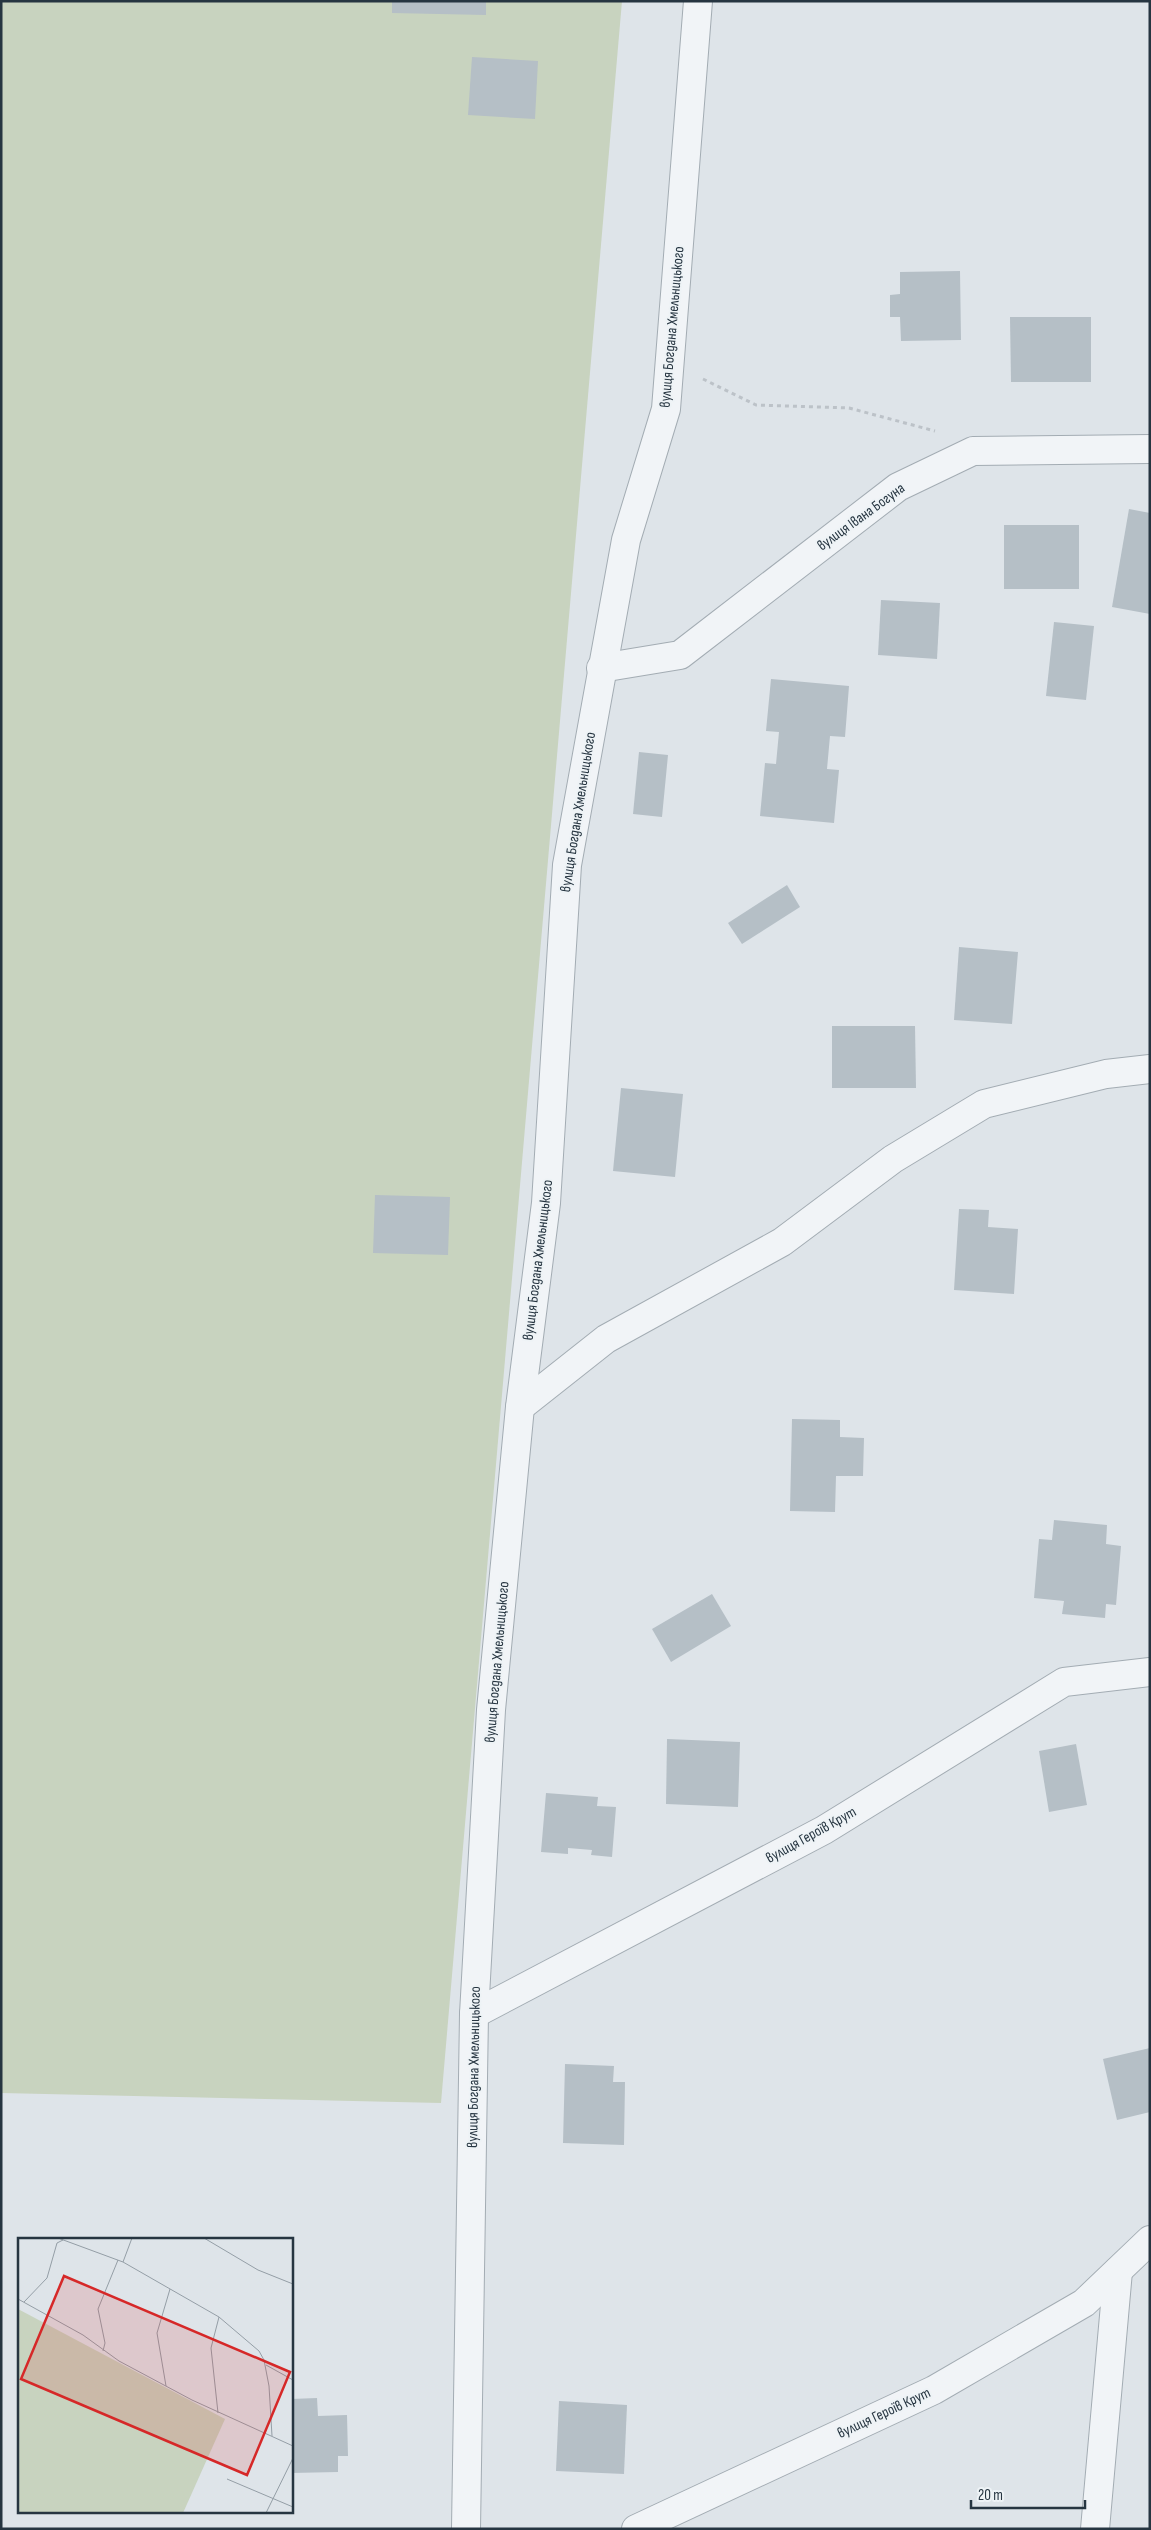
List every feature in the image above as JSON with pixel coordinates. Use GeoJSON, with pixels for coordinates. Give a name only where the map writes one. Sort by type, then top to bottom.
{"type":"FeatureCollection","features":[{"type":"Feature","properties":{"kind":"street","name":"вулиця Богдана Хмельницького"},"geometry":{"type":"LineString","coordinates":[[466,2529],[474,2014],[491,1710],[520,1408],[546,1204],[566,865],[626,540],[666,409],[698,1]]}},
{"type":"Feature","properties":{"kind":"street","name":"вулиця Івана Богуна"},"geometry":{"type":"LineString","coordinates":[[601,668],[680,654],[898,486],[973,451],[1150,449]]}},
{"type":"Feature","properties":{"kind":"street"},"geometry":{"type":"LineString","coordinates":[[520,1408],[606,1339],[782,1242],[892,1159],[984,1104],[1106,1074],[1150,1069]]}},
{"type":"Feature","properties":{"kind":"street","name":"вулиця Героїв Крут"},"geometry":{"type":"LineString","coordinates":[[474,2014],[824,1830],[1064,1682],[1150,1672]]}},
{"type":"Feature","properties":{"kind":"street","name":"вулиця Героїв Крут"},"geometry":{"type":"LineString","coordinates":[[636,2529],[934,2390],[1084,2303],[1150,2240]]}},
{"type":"Feature","properties":{"kind":"street"},"geometry":{"type":"LineString","coordinates":[[1094,2529],[1118,2271]]}},
{"type":"Feature","properties":{"kind":"path"},"geometry":{"type":"LineString","coordinates":[[672,344],[706,382],[756,405],[849,408],[941,433],[973,451]]}},
{"type":"Feature","properties":{"kind":"green space"},"geometry":{"type":"Polygon","coordinates":[[[1,1],[622,1],[441,2103],[1,2093],[1,1]]]}},
{"type":"Feature","properties":{"kind":"building"},"geometry":{"type":"Polygon","coordinates":[[[392,1],[486,1],[486,15],[392,13],[392,1]]]}},
{"type":"Feature","properties":{"kind":"building"},"geometry":{"type":"Polygon","coordinates":[[[472,57],[538,61],[535,119],[468,115],[472,57]]]}},
{"type":"Feature","properties":{"kind":"building"},"geometry":{"type":"Polygon","coordinates":[[[960,271],[961,340],[901,341],[900,317],[890,317],[890,295],[900,294],[900,272],[960,271]]]}},
{"type":"Feature","properties":{"kind":"building"},"geometry":{"type":"Polygon","coordinates":[[[1010,317],[1091,317],[1091,382],[1011,382],[1010,317]]]}},
{"type":"Feature","properties":{"kind":"building"},"geometry":{"type":"Polygon","coordinates":[[[1129,509],[1150,513],[1150,614],[1112,607],[1129,509]]]}},
{"type":"Feature","properties":{"kind":"building"},"geometry":{"type":"Polygon","coordinates":[[[1004,525],[1079,525],[1079,589],[1004,589],[1004,525]]]}},
{"type":"Feature","properties":{"kind":"building"},"geometry":{"type":"Polygon","coordinates":[[[881,600],[940,603],[937,659],[878,655],[881,600]]]}},
{"type":"Feature","properties":{"kind":"building"},"geometry":{"type":"Polygon","coordinates":[[[1054,622],[1094,626],[1086,700],[1046,696],[1054,622]]]}},
{"type":"Feature","properties":{"kind":"building"},"geometry":{"type":"Polygon","coordinates":[[[771,679],[849,686],[845,737],[830,736],[827,769],[839,770],[834,823],[760,816],[765,763],[776,764],[779,732],[766,731],[771,679]]]}},
{"type":"Feature","properties":{"kind":"building"},"geometry":{"type":"Polygon","coordinates":[[[639,752],[668,755],[662,817],[633,814],[639,752]]]}},
{"type":"Feature","properties":{"kind":"building"},"geometry":{"type":"Polygon","coordinates":[[[787,885],[800,907],[742,944],[728,923],[787,885]]]}},
{"type":"Feature","properties":{"kind":"building"},"geometry":{"type":"Polygon","coordinates":[[[959,947],[1018,952],[1012,1024],[954,1020],[959,947]]]}},
{"type":"Feature","properties":{"kind":"building"},"geometry":{"type":"Polygon","coordinates":[[[832,1026],[915,1026],[916,1088],[832,1088],[832,1026]]]}},
{"type":"Feature","properties":{"kind":"building"},"geometry":{"type":"Polygon","coordinates":[[[621,1088],[683,1094],[675,1177],[613,1171],[621,1088]]]}},
{"type":"Feature","properties":{"kind":"building"},"geometry":{"type":"Polygon","coordinates":[[[375,1195],[450,1197],[448,1255],[373,1253],[375,1195]]]}},
{"type":"Feature","properties":{"kind":"building"},"geometry":{"type":"Polygon","coordinates":[[[959,1209],[989,1210],[988,1227],[1018,1229],[1014,1294],[954,1290],[959,1209]]]}},
{"type":"Feature","properties":{"kind":"building"},"geometry":{"type":"Polygon","coordinates":[[[792,1419],[840,1420],[840,1437],[864,1438],[863,1476],[836,1476],[835,1512],[790,1511],[792,1419]]]}},
{"type":"Feature","properties":{"kind":"building"},"geometry":{"type":"Polygon","coordinates":[[[1054,1520],[1107,1525],[1106,1544],[1121,1546],[1116,1605],[1106,1604],[1105,1618],[1062,1614],[1064,1601],[1034,1598],[1039,1539],[1052,1540],[1054,1520]]]}},
{"type":"Feature","properties":{"kind":"building"},"geometry":{"type":"Polygon","coordinates":[[[712,1594],[731,1626],[671,1662],[652,1629],[712,1594]]]}},
{"type":"Feature","properties":{"kind":"building"},"geometry":{"type":"Polygon","coordinates":[[[667,1739],[740,1742],[738,1807],[666,1804],[667,1739]]]}},
{"type":"Feature","properties":{"kind":"building"},"geometry":{"type":"Polygon","coordinates":[[[1076,1744],[1087,1805],[1049,1812],[1039,1751],[1076,1744]]]}},
{"type":"Feature","properties":{"kind":"building"},"geometry":{"type":"Polygon","coordinates":[[[546,1793],[598,1797],[597,1806],[616,1807],[612,1857],[591,1855],[592,1850],[568,1848],[568,1854],[541,1852],[546,1793]]]}},
{"type":"Feature","properties":{"kind":"building"},"geometry":{"type":"Polygon","coordinates":[[[1150,2048],[1150,2112],[1117,2120],[1103,2059],[1150,2048]]]}},
{"type":"Feature","properties":{"kind":"building"},"geometry":{"type":"Polygon","coordinates":[[[565,2064],[614,2066],[613,2082],[625,2082],[624,2145],[563,2143],[565,2064]]]}},
{"type":"Feature","properties":{"kind":"building"},"geometry":{"type":"Polygon","coordinates":[[[317,2398],[318,2416],[347,2415],[348,2456],[338,2456],[338,2472],[292,2473],[292,2399],[317,2398]]]}},
{"type":"Feature","properties":{"kind":"building"},"geometry":{"type":"Polygon","coordinates":[[[559,2401],[627,2405],[624,2474],[556,2471],[559,2401]]]}}]}
